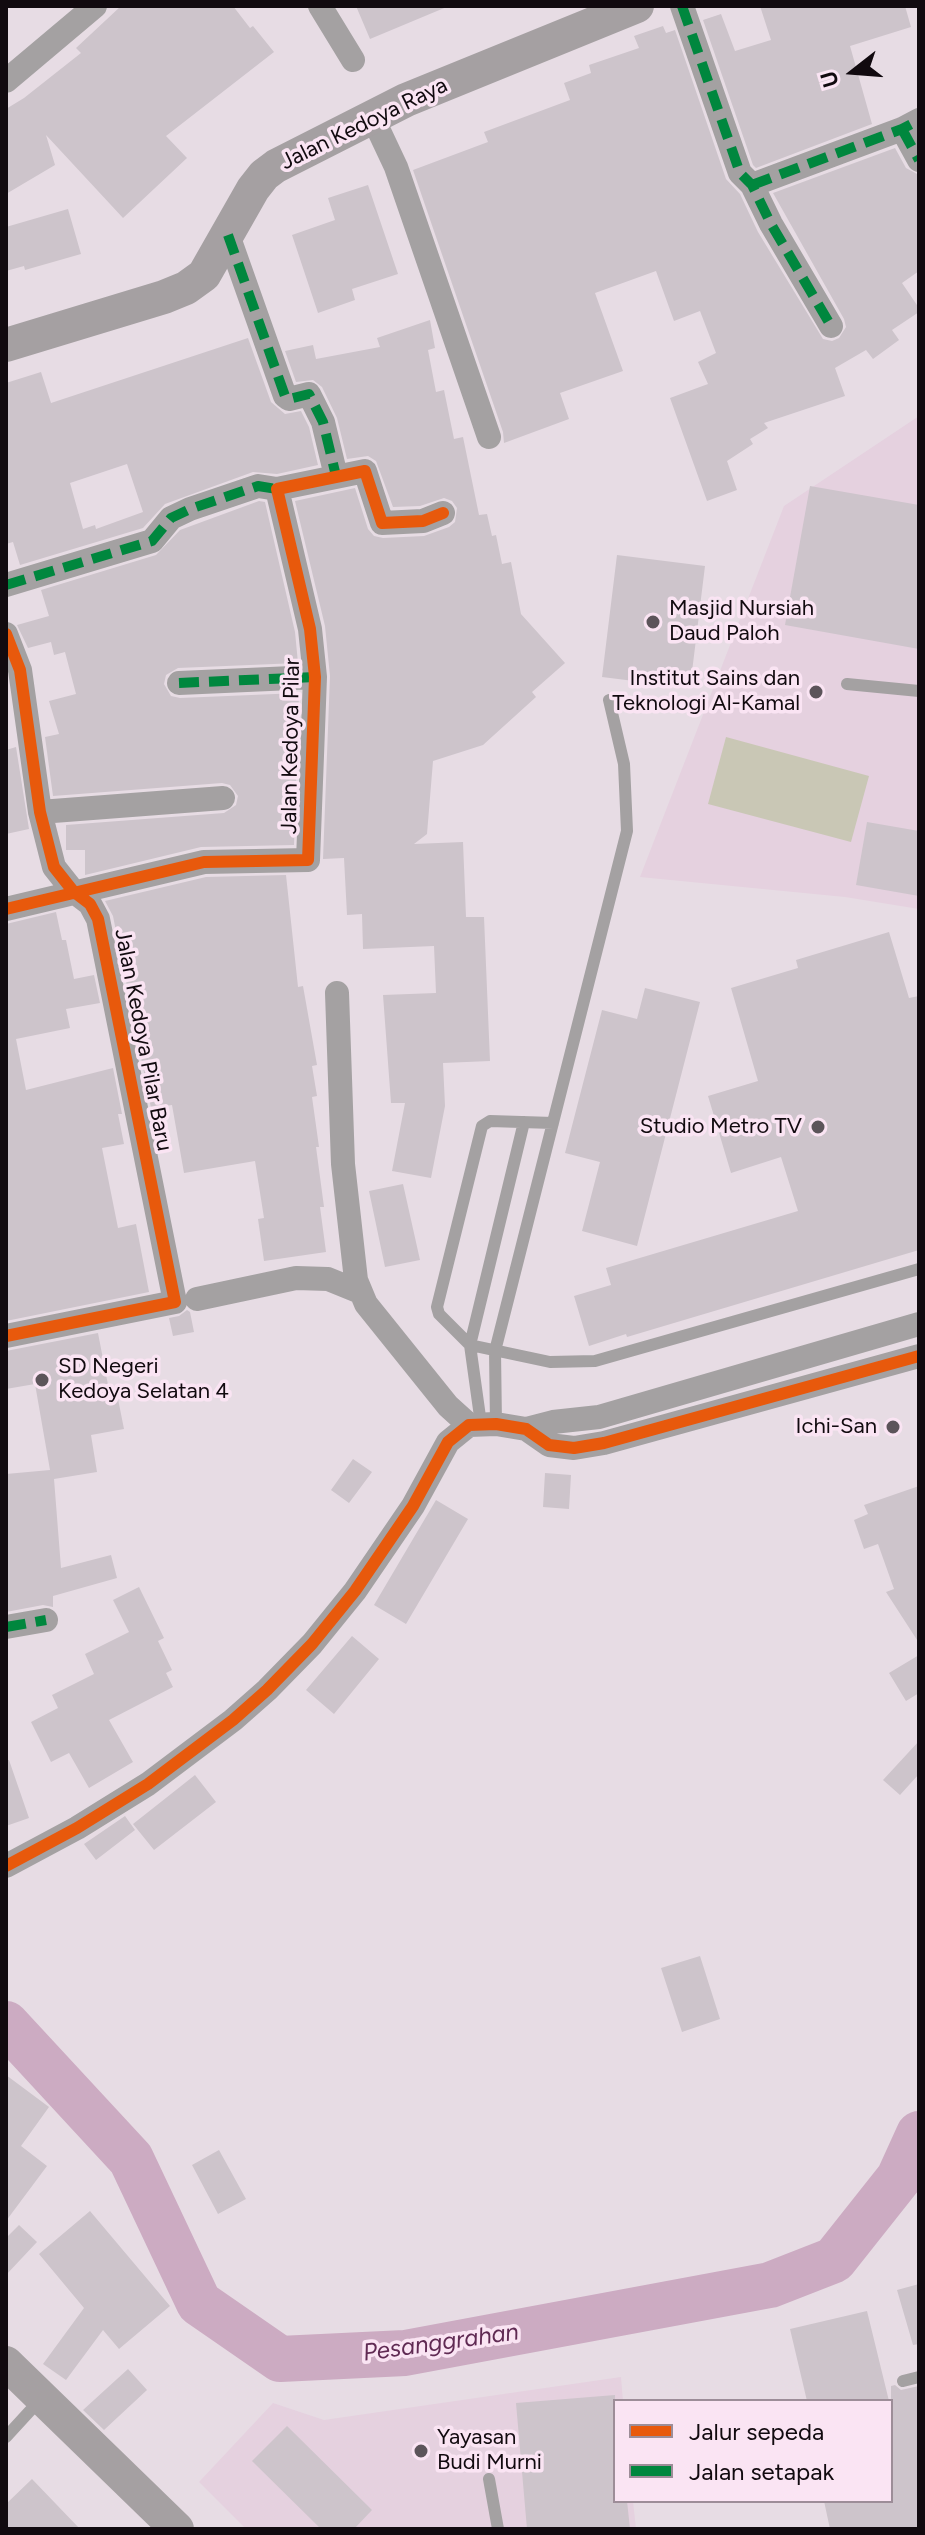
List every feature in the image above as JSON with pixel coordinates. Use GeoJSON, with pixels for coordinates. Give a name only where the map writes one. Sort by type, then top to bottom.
{"type":"FeatureCollection","features":[{"type":"Feature","properties":{"kind":"street"},"geometry":{"type":"LineString","coordinates":[[6,81],[95,6]]}},
{"type":"Feature","properties":{"kind":"street"},"geometry":{"type":"LineString","coordinates":[[320,6],[353,60]]}},
{"type":"Feature","properties":{"kind":"street","name":"Jalan Kedoya Raya"},"geometry":{"type":"LineString","coordinates":[[6,345],[186,288],[204,275],[253,189],[276,166],[372,116],[637,6]]}},
{"type":"Feature","properties":{"kind":"street"},"geometry":{"type":"LineString","coordinates":[[682,6],[740,173],[752,185],[771,224],[831,326]]}},
{"type":"Feature","properties":{"kind":"street"},"geometry":{"type":"LineString","coordinates":[[372,116],[396,167],[489,437]]}},
{"type":"Feature","properties":{"kind":"street"},"geometry":{"type":"LineString","coordinates":[[752,185],[911,125],[919,160]]}},
{"type":"Feature","properties":{"kind":"street"},"geometry":{"type":"LineString","coordinates":[[228,235],[285,396],[289,399],[309,394],[323,422],[336,476]]}},
{"type":"Feature","properties":{"kind":"street"},"geometry":{"type":"LineString","coordinates":[[6,585],[152,541],[171,518],[258,486],[277,489],[365,471],[382,523],[423,521],[443,513]]}},
{"type":"Feature","properties":{"kind":"street","name":"Jalan Kedoya Pilar"},"geometry":{"type":"LineString","coordinates":[[6,909],[204,862],[308,860],[315,677],[310,629],[277,489]]}},
{"type":"Feature","properties":{"kind":"street","name":"Jalan Kedoya Pilar Baru"},"geometry":{"type":"LineString","coordinates":[[7,637],[20,670],[40,812],[54,867],[73,891],[90,904],[102,935],[186,1301]]}},
{"type":"Feature","properties":{"kind":"street"},"geometry":{"type":"LineString","coordinates":[[179,683],[315,677]]}},
{"type":"Feature","properties":{"kind":"street"},"geometry":{"type":"LineString","coordinates":[[40,812],[223,798]]}},
{"type":"Feature","properties":{"kind":"street"},"geometry":{"type":"LineString","coordinates":[[337,993],[343,1164],[354,1267],[360,1292],[366,1304],[439,1395],[482,1424],[526,1429],[553,1422],[599,1417],[919,1324]]}},
{"type":"Feature","properties":{"kind":"street"},"geometry":{"type":"LineString","coordinates":[[6,1336],[296,1278],[328,1279],[360,1292]]}},
{"type":"Feature","properties":{"kind":"street"},"geometry":{"type":"LineString","coordinates":[[526,1429],[549,1445],[574,1448],[604,1443],[919,1356]]}},
{"type":"Feature","properties":{"kind":"street"},"geometry":{"type":"LineString","coordinates":[[6,1866],[77,1828],[148,1784],[233,1720],[267,1690],[312,1644],[355,1591],[413,1506],[448,1442],[482,1424]]}},
{"type":"Feature","properties":{"kind":"street"},"geometry":{"type":"LineString","coordinates":[[6,1627],[46,1620]]}},
{"type":"Feature","properties":{"kind":"street"},"geometry":{"type":"LineString","coordinates":[[6,2363],[177,2529]]}},
{"type":"Feature","properties":{"kind":"lane"},"geometry":{"type":"LineString","coordinates":[[847,684],[919,691]]}},
{"type":"Feature","properties":{"kind":"lane"},"geometry":{"type":"LineString","coordinates":[[482,1424],[495,1351],[627,831],[624,764],[609,700]]}},
{"type":"Feature","properties":{"kind":"lane"},"geometry":{"type":"LineString","coordinates":[[553,1123],[490,1121],[482,1126],[437,1307],[439,1314],[470,1345],[550,1362],[595,1361],[919,1269]]}},
{"type":"Feature","properties":{"kind":"lane"},"geometry":{"type":"LineString","coordinates":[[482,1424],[470,1345],[524,1122]]}},
{"type":"Feature","properties":{"kind":"lane"},"geometry":{"type":"LineString","coordinates":[[903,2381],[919,2377]]}},
{"type":"Feature","properties":{"kind":"lane"},"geometry":{"type":"LineString","coordinates":[[6,2437],[42,2398]]}},
{"type":"Feature","properties":{"kind":"lane"},"geometry":{"type":"LineString","coordinates":[[489,2479],[498,2529]]}},
{"type":"Feature","properties":{"kind":"shaded area","name":"Institut Sains dan Teknologi Al-Kamal"},"geometry":{"type":"Polygon","coordinates":[[[919,416],[919,909],[845,897],[640,877],[784,506],[919,416]]]}},
{"type":"Feature","properties":{"kind":"shaded area"},"geometry":{"type":"Polygon","coordinates":[[[726,737],[869,776],[851,842],[708,804],[726,737]]]}},
{"type":"Feature","properties":{"kind":"shaded area","name":"Yayasan Budi Murni"},"geometry":{"type":"Polygon","coordinates":[[[621,2377],[623,2399],[613,2399],[613,2503],[633,2503],[636,2529],[246,2529],[199,2482],[273,2403],[324,2420],[621,2377]]]}},
{"type":"Feature","properties":{"kind":"building"},"geometry":{"type":"Polygon","coordinates":[[[121,6],[233,6],[274,52],[166,136],[187,158],[123,218],[46,135],[55,165],[6,194],[6,109],[81,53],[76,48],[121,6]]]}},
{"type":"Feature","properties":{"kind":"building"},"geometry":{"type":"Polygon","coordinates":[[[356,6],[449,6],[370,39],[356,6]]]}},
{"type":"Feature","properties":{"kind":"building"},"geometry":{"type":"Polygon","coordinates":[[[760,6],[905,6],[911,27],[850,46],[872,124],[756,168],[753,165],[703,20],[721,14],[735,51],[771,40],[760,6]]]}},
{"type":"Feature","properties":{"kind":"building"},"geometry":{"type":"Polygon","coordinates":[[[663,26],[666,33],[675,30],[726,179],[740,194],[758,232],[823,339],[832,341],[839,338],[846,327],[844,319],[773,193],[895,148],[906,168],[919,175],[919,271],[902,283],[919,312],[892,330],[899,340],[873,359],[866,350],[835,368],[845,396],[764,423],[768,428],[750,439],[753,444],[727,461],[737,490],[707,501],[670,398],[708,384],[698,362],[716,353],[700,311],[674,321],[656,271],[595,293],[623,371],[560,393],[569,419],[504,443],[503,432],[413,170],[488,142],[484,132],[570,100],[564,83],[591,73],[589,65],[639,48],[634,36],[663,26]]]}},
{"type":"Feature","properties":{"kind":"building"},"geometry":{"type":"Polygon","coordinates":[[[368,185],[398,274],[352,289],[355,300],[318,313],[292,235],[335,220],[328,198],[368,185]]]}},
{"type":"Feature","properties":{"kind":"building"},"geometry":{"type":"Polygon","coordinates":[[[68,209],[81,254],[25,270],[24,266],[6,271],[6,227],[68,209]]]}},
{"type":"Feature","properties":{"kind":"building"},"geometry":{"type":"Polygon","coordinates":[[[430,320],[435,348],[428,350],[436,392],[444,390],[454,439],[463,437],[479,515],[487,514],[492,536],[496,535],[502,564],[511,562],[521,614],[565,663],[532,692],[536,697],[483,745],[433,761],[427,834],[414,844],[463,842],[466,917],[484,917],[490,1061],[443,1063],[445,1106],[431,1178],[392,1171],[405,1103],[391,1103],[383,995],[436,993],[434,946],[363,949],[362,914],[347,915],[344,858],[323,859],[330,676],[325,626],[295,501],[355,488],[368,529],[374,536],[383,538],[424,536],[449,527],[455,522],[457,508],[452,501],[444,498],[420,506],[393,507],[376,461],[368,456],[347,459],[337,418],[322,387],[313,380],[296,382],[285,351],[313,345],[316,359],[380,347],[377,338],[430,320]]]}},
{"type":"Feature","properties":{"kind":"building"},"geometry":{"type":"Polygon","coordinates":[[[248,338],[271,402],[285,414],[301,411],[309,427],[318,465],[277,474],[253,472],[165,504],[143,528],[20,565],[13,542],[6,544],[6,383],[41,372],[51,403],[248,338]],[[127,464],[70,483],[83,529],[95,525],[96,529],[143,512],[127,464]]]}},
{"type":"Feature","properties":{"kind":"building"},"geometry":{"type":"Polygon","coordinates":[[[810,486],[919,505],[919,649],[785,625],[810,486]]]}},
{"type":"Feature","properties":{"kind":"building"},"geometry":{"type":"Polygon","coordinates":[[[259,501],[265,502],[295,632],[298,663],[178,668],[166,675],[164,684],[171,696],[180,698],[299,693],[294,845],[201,847],[85,875],[85,850],[66,850],[66,825],[224,813],[236,805],[238,796],[230,785],[222,783],[53,796],[45,737],[59,734],[49,701],[76,694],[65,652],[54,655],[51,642],[28,648],[17,625],[49,616],[41,590],[156,555],[180,530],[259,501]]]}},
{"type":"Feature","properties":{"kind":"building","name":"Masjid Nursiah Daud Paloh"},"geometry":{"type":"Polygon","coordinates":[[[617,555],[705,566],[690,688],[602,677],[617,555]]]}},
{"type":"Feature","properties":{"kind":"building"},"geometry":{"type":"Polygon","coordinates":[[[16,747],[29,829],[6,834],[6,750],[16,747]]]}},
{"type":"Feature","properties":{"kind":"building"},"geometry":{"type":"Polygon","coordinates":[[[867,822],[919,831],[919,896],[856,885],[867,822]]]}},
{"type":"Feature","properties":{"kind":"building"},"geometry":{"type":"Polygon","coordinates":[[[286,875],[298,987],[303,986],[317,1065],[312,1066],[317,1096],[312,1097],[319,1147],[316,1147],[326,1252],[264,1261],[258,1219],[264,1218],[255,1161],[184,1173],[172,1105],[151,1108],[113,916],[105,901],[206,877],[286,875]]]}},
{"type":"Feature","properties":{"kind":"building"},"geometry":{"type":"Polygon","coordinates":[[[56,912],[74,979],[94,975],[100,1003],[66,1009],[70,1028],[16,1039],[26,1090],[113,1068],[124,1144],[102,1148],[118,1228],[136,1224],[149,1292],[6,1321],[6,924],[56,912]]]}},
{"type":"Feature","properties":{"kind":"building","name":"Studio Metro TV"},"geometry":{"type":"Polygon","coordinates":[[[889,932],[909,998],[919,996],[919,1250],[589,1346],[574,1296],[611,1285],[606,1268],[798,1211],[781,1157],[731,1173],[708,1096],[758,1081],[731,988],[798,968],[796,960],[889,932]]]}},
{"type":"Feature","properties":{"kind":"building"},"geometry":{"type":"Polygon","coordinates":[[[645,988],[700,1002],[637,1246],[582,1231],[600,1162],[565,1153],[602,1010],[637,1019],[645,988]]]}},
{"type":"Feature","properties":{"kind":"building"},"geometry":{"type":"Polygon","coordinates":[[[403,1184],[420,1260],[385,1267],[369,1191],[403,1184]]]}},
{"type":"Feature","properties":{"kind":"building"},"geometry":{"type":"Polygon","coordinates":[[[187,1310],[194,1332],[173,1336],[169,1318],[187,1310]]]}},
{"type":"Feature","properties":{"kind":"building"},"geometry":{"type":"Polygon","coordinates":[[[98,1333],[109,1390],[116,1389],[124,1429],[91,1435],[97,1472],[54,1479],[61,1568],[111,1555],[117,1578],[53,1596],[53,1607],[43,1605],[6,1612],[6,1474],[50,1470],[35,1384],[6,1389],[6,1351],[98,1333]]]}},
{"type":"Feature","properties":{"kind":"building"},"geometry":{"type":"Polygon","coordinates":[[[353,1459],[372,1472],[349,1503],[331,1490],[353,1459]]]}},
{"type":"Feature","properties":{"kind":"building"},"geometry":{"type":"Polygon","coordinates":[[[545,1473],[571,1475],[569,1509],[543,1507],[545,1473]]]}},
{"type":"Feature","properties":{"kind":"building"},"geometry":{"type":"Polygon","coordinates":[[[919,1486],[919,1643],[886,1592],[894,1589],[878,1544],[864,1549],[854,1520],[868,1514],[864,1505],[919,1486]]]}},
{"type":"Feature","properties":{"kind":"building"},"geometry":{"type":"Polygon","coordinates":[[[436,1500],[468,1519],[406,1624],[374,1605],[436,1500]]]}},
{"type":"Feature","properties":{"kind":"building"},"geometry":{"type":"Polygon","coordinates":[[[139,1587],[164,1638],[158,1641],[172,1670],[166,1673],[173,1687],[109,1720],[133,1762],[89,1788],[69,1753],[51,1762],[31,1722],[58,1708],[52,1695],[94,1674],[85,1654],[129,1632],[113,1600],[139,1587]]]}},
{"type":"Feature","properties":{"kind":"building"},"geometry":{"type":"Polygon","coordinates":[[[352,1636],[379,1659],[334,1714],[306,1690],[352,1636]]]}},
{"type":"Feature","properties":{"kind":"building"},"geometry":{"type":"Polygon","coordinates":[[[919,1655],[919,1693],[906,1701],[889,1673],[919,1655]]]}},
{"type":"Feature","properties":{"kind":"building"},"geometry":{"type":"Polygon","coordinates":[[[919,1741],[919,1774],[900,1795],[883,1780],[919,1741]]]}},
{"type":"Feature","properties":{"kind":"building"},"geometry":{"type":"Polygon","coordinates":[[[6,1760],[9,1760],[29,1818],[6,1826],[6,1760]]]}},
{"type":"Feature","properties":{"kind":"building"},"geometry":{"type":"Polygon","coordinates":[[[195,1775],[216,1802],[154,1850],[133,1824],[195,1775]]]}},
{"type":"Feature","properties":{"kind":"building"},"geometry":{"type":"Polygon","coordinates":[[[125,1816],[135,1830],[96,1860],[84,1844],[125,1816]]]}},
{"type":"Feature","properties":{"kind":"building"},"geometry":{"type":"Polygon","coordinates":[[[700,1956],[720,2019],[682,2032],[661,1968],[700,1956]]]}},
{"type":"Feature","properties":{"kind":"building"},"geometry":{"type":"Polygon","coordinates":[[[6,2075],[49,2107],[21,2146],[47,2166],[6,2221],[6,2075]]]}},
{"type":"Feature","properties":{"kind":"building"},"geometry":{"type":"Polygon","coordinates":[[[219,2150],[246,2199],[218,2214],[192,2165],[219,2150]]]}},
{"type":"Feature","properties":{"kind":"building"},"geometry":{"type":"Polygon","coordinates":[[[90,2211],[170,2306],[119,2349],[103,2330],[66,2380],[43,2364],[84,2308],[39,2254],[90,2211]]]}},
{"type":"Feature","properties":{"kind":"building"},"geometry":{"type":"Polygon","coordinates":[[[19,2225],[37,2242],[6,2275],[6,2238],[19,2225]]]}},
{"type":"Feature","properties":{"kind":"building"},"geometry":{"type":"Polygon","coordinates":[[[919,2284],[919,2344],[913,2345],[897,2290],[919,2284]]]}},
{"type":"Feature","properties":{"kind":"building"},"geometry":{"type":"Polygon","coordinates":[[[867,2311],[889,2399],[807,2399],[790,2329],[867,2311]]]}},
{"type":"Feature","properties":{"kind":"building"},"geometry":{"type":"Polygon","coordinates":[[[128,2369],[147,2390],[104,2430],[83,2410],[128,2369]]]}},
{"type":"Feature","properties":{"kind":"building"},"geometry":{"type":"Polygon","coordinates":[[[895,2385],[901,2390],[919,2386],[919,2529],[830,2529],[824,2503],[893,2503],[891,2386],[895,2385]]]}},
{"type":"Feature","properties":{"kind":"building"},"geometry":{"type":"Polygon","coordinates":[[[615,2395],[613,2503],[627,2503],[630,2529],[527,2529],[516,2403],[615,2395]]]}},
{"type":"Feature","properties":{"kind":"building"},"geometry":{"type":"Polygon","coordinates":[[[287,2426],[372,2510],[354,2529],[321,2529],[252,2461],[287,2426]]]}},
{"type":"Feature","properties":{"kind":"building"},"geometry":{"type":"Polygon","coordinates":[[[32,2479],[80,2529],[6,2529],[6,2504],[32,2479]]]}},
{"type":"Feature","properties":{"kind":"waterway","name":"Pesanggrahan"},"geometry":{"type":"LineString","coordinates":[[6,2024],[131,2159],[199,2303],[280,2359],[405,2353],[770,2285],[834,2260],[899,2178],[919,2134]]}},
{"type":"Feature","properties":{"kind":"marked path"},"geometry":{"type":"LineString","coordinates":[[682,6],[740,173],[752,185],[771,224],[831,326]]}},
{"type":"Feature","properties":{"kind":"marked path"},"geometry":{"type":"LineString","coordinates":[[752,185],[919,120]]}},
{"type":"Feature","properties":{"kind":"marked path"},"geometry":{"type":"LineString","coordinates":[[902,129],[919,160]]}},
{"type":"Feature","properties":{"kind":"marked path"},"geometry":{"type":"LineString","coordinates":[[228,235],[285,396],[289,399],[309,394],[323,422],[336,476]]}},
{"type":"Feature","properties":{"kind":"marked path"},"geometry":{"type":"LineString","coordinates":[[6,585],[152,541],[171,518],[190,509],[258,486],[277,489]]}},
{"type":"Feature","properties":{"kind":"marked path"},"geometry":{"type":"LineString","coordinates":[[179,683],[315,677]]}},
{"type":"Feature","properties":{"kind":"marked path"},"geometry":{"type":"LineString","coordinates":[[6,1627],[46,1620]]}},
{"type":"Feature","properties":{"kind":"cycle path"},"geometry":{"type":"LineString","coordinates":[[6,909],[204,862],[308,860],[315,677],[310,629],[277,489],[365,471],[382,523],[423,521],[443,513]]}},
{"type":"Feature","properties":{"kind":"cycle path"},"geometry":{"type":"LineString","coordinates":[[6,634],[20,670],[40,812],[54,867],[73,891],[90,904],[98,919],[175,1302],[6,1336]]}},
{"type":"Feature","properties":{"kind":"cycle path"},"geometry":{"type":"LineString","coordinates":[[6,1866],[77,1828],[148,1784],[233,1720],[267,1690],[312,1644],[355,1591],[413,1506],[448,1442],[469,1425],[496,1424],[526,1429],[549,1445],[574,1448],[604,1443],[919,1356]]}},
{"type":"Feature","properties":{"kind":"place","name":"Masjid Nursiah Daud Paloh"},"geometry":{"type":"Point","coordinates":[653,622]}},
{"type":"Feature","properties":{"kind":"place","name":"Institut Sains dan Teknologi Al-Kamal"},"geometry":{"type":"Point","coordinates":[816,692]}},
{"type":"Feature","properties":{"kind":"place","name":"Studio Metro TV"},"geometry":{"type":"Point","coordinates":[818,1127]}},
{"type":"Feature","properties":{"kind":"place","name":"SD Negeri Kedoya Selatan 4"},"geometry":{"type":"Point","coordinates":[42,1380]}},
{"type":"Feature","properties":{"kind":"place","name":"Ichi-San"},"geometry":{"type":"Point","coordinates":[893,1427]}},
{"type":"Feature","properties":{"kind":"place","name":"Yayasan Budi Murni"},"geometry":{"type":"Point","coordinates":[421,2451]}}]}
